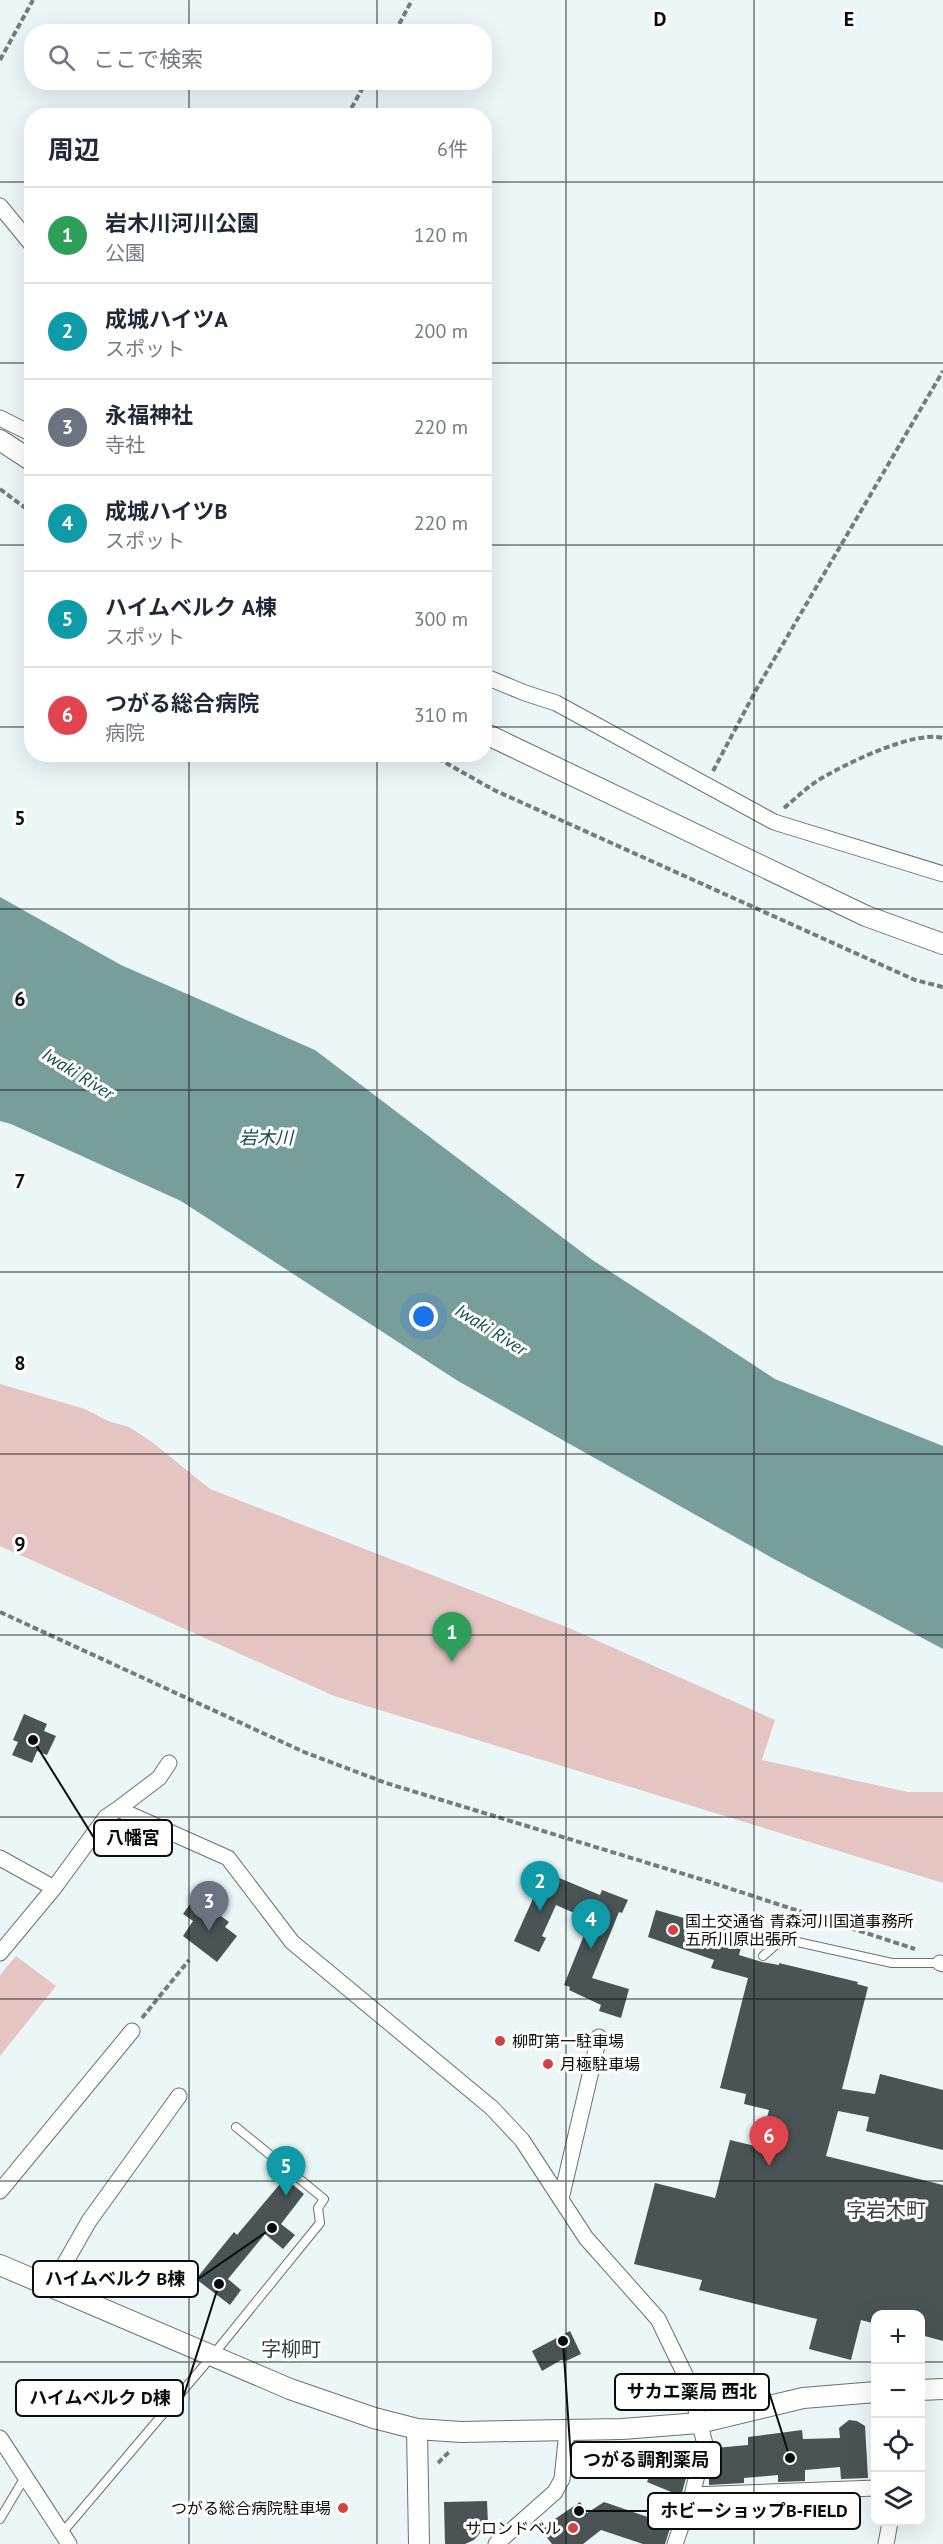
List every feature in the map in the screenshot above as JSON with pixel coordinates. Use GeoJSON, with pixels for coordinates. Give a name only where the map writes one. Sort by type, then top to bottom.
{"type":"FeatureCollection","features":[{"type":"Feature","properties":{"kind":"street"},"geometry":{"type":"LineString","coordinates":[[0,206],[24,235]]}},
{"type":"Feature","properties":{"kind":"street"},"geometry":{"type":"LineString","coordinates":[[0,418],[24,430]]}},
{"type":"Feature","properties":{"kind":"street"},"geometry":{"type":"LineString","coordinates":[[0,440],[24,456]]}},
{"type":"Feature","properties":{"kind":"street"},"geometry":{"type":"LineString","coordinates":[[492,679],[556,703],[769,819],[943,874]]}},
{"type":"Feature","properties":{"kind":"street"},"geometry":{"type":"LineString","coordinates":[[492,737],[866,916],[943,944]]}},
{"type":"Feature","properties":{"kind":"street"},"geometry":{"type":"LineString","coordinates":[[0,1953],[54,1888],[106,1817],[159,1778],[169,1763]]}},
{"type":"Feature","properties":{"kind":"street"},"geometry":{"type":"LineString","coordinates":[[118,1809],[228,1858],[292,1942],[492,2108],[522,2140],[586,2238],[657,2319],[689,2383],[705,2444],[692,2495],[675,2544]]}},
{"type":"Feature","properties":{"kind":"street"},"geometry":{"type":"LineString","coordinates":[[0,1858],[54,1888]]}},
{"type":"Feature","properties":{"kind":"street"},"geometry":{"type":"LineString","coordinates":[[0,2191],[132,2031]]}},
{"type":"Feature","properties":{"kind":"street"},"geometry":{"type":"LineString","coordinates":[[561,2199],[599,2037]]}},
{"type":"Feature","properties":{"kind":"street"},"geometry":{"type":"LineString","coordinates":[[52,2286],[89,2221],[179,2096]]}},
{"type":"Feature","properties":{"kind":"street"},"geometry":{"type":"LineString","coordinates":[[0,2265],[321,2400],[374,2418],[417,2429],[461,2432],[567,2431],[699,2422],[803,2398],[871,2392]]}},
{"type":"Feature","properties":{"kind":"street"},"geometry":{"type":"LineString","coordinates":[[925,2390],[943,2389]]}},
{"type":"Feature","properties":{"kind":"street"},"geometry":{"type":"LineString","coordinates":[[417,2429],[419,2544]]}},
{"type":"Feature","properties":{"kind":"street"},"geometry":{"type":"LineString","coordinates":[[496,2544],[555,2492],[562,2479],[567,2431]]}},
{"type":"Feature","properties":{"kind":"street"},"geometry":{"type":"LineString","coordinates":[[0,2438],[66,2539]]}},
{"type":"Feature","properties":{"kind":"street"},"geometry":{"type":"LineString","coordinates":[[692,2495],[871,2488]]}},
{"type":"Feature","properties":{"kind":"street"},"geometry":{"type":"LineString","coordinates":[[886,2544],[889,2526]]}},
{"type":"Feature","properties":{"kind":"lane"},"geometry":{"type":"LineString","coordinates":[[763,1956],[780,1941],[793,1941],[892,1963],[941,1963]]}},
{"type":"Feature","properties":{"kind":"lane"},"geometry":{"type":"LineString","coordinates":[[66,2539],[320,2223],[318,2208],[324,2199],[236,2127]]}},
{"type":"Feature","properties":{"kind":"lane"},"geometry":{"type":"LineString","coordinates":[[0,2519],[25,2477]]}},
{"type":"Feature","properties":{"kind":"path"},"geometry":{"type":"LineString","coordinates":[[0,60],[33,0]]}},
{"type":"Feature","properties":{"kind":"path"},"geometry":{"type":"LineString","coordinates":[[399,24],[412,0]]}},
{"type":"Feature","properties":{"kind":"path"},"geometry":{"type":"LineString","coordinates":[[351,108],[362,90]]}},
{"type":"Feature","properties":{"kind":"path"},"geometry":{"type":"LineString","coordinates":[[706,784],[756,690],[943,371]]}},
{"type":"Feature","properties":{"kind":"path"},"geometry":{"type":"LineString","coordinates":[[0,489],[24,507]]}},
{"type":"Feature","properties":{"kind":"path"},"geometry":{"type":"LineString","coordinates":[[769,819],[817,781],[895,743],[935,736],[943,738]]}},
{"type":"Feature","properties":{"kind":"path"},"geometry":{"type":"LineString","coordinates":[[444,762],[494,790],[915,980],[943,987]]}},
{"type":"Feature","properties":{"kind":"path"},"geometry":{"type":"LineString","coordinates":[[0,1611],[304,1752],[386,1783],[880,1936],[916,1949],[941,1963]]}},
{"type":"Feature","properties":{"kind":"path"},"geometry":{"type":"LineString","coordinates":[[132,2031],[189,1960]]}},
{"type":"Feature","properties":{"kind":"shaded area"},"geometry":{"type":"Polygon","coordinates":[[[0,1384],[85,1409],[108,1421],[129,1427],[152,1442],[210,1489],[569,1628],[775,1720],[762,1760],[908,1792],[943,1792],[943,1883],[334,1696],[0,1546],[0,1384]]]}},
{"type":"Feature","properties":{"kind":"shaded area"},"geometry":{"type":"Polygon","coordinates":[[[16,1956],[56,1986],[0,2056],[0,1975],[16,1956]]]}},
{"type":"Feature","properties":{"kind":"water","name":"岩木川"},"geometry":{"type":"Polygon","coordinates":[[[0,897],[121,965],[315,1050],[591,1259],[775,1379],[943,1446],[943,1649],[774,1559],[458,1381],[181,1201],[0,1121],[0,897]]]}},
{"type":"Feature","properties":{"kind":"building"},"geometry":{"type":"Polygon","coordinates":[[[24,1714],[47,1724],[44,1731],[56,1736],[47,1755],[37,1751],[32,1763],[12,1755],[18,1742],[13,1740],[24,1714]]]}},
{"type":"Feature","properties":{"kind":"building"},"geometry":{"type":"Polygon","coordinates":[[[545,1872],[600,1895],[602,1890],[628,1900],[622,1913],[619,1912],[592,1978],[629,1989],[621,2018],[599,2011],[601,2005],[569,1990],[570,1987],[564,1985],[590,1920],[556,1905],[542,1936],[546,1938],[539,1952],[514,1941],[545,1872]]]}},
{"type":"Feature","properties":{"kind":"building"},"geometry":{"type":"Polygon","coordinates":[[[195,1897],[229,1922],[225,1927],[237,1936],[217,1962],[183,1936],[193,1921],[183,1914],[195,1897]]]}},
{"type":"Feature","properties":{"kind":"building"},"geometry":{"type":"Polygon","coordinates":[[[656,1910],[722,1929],[725,1920],[747,1926],[739,1955],[858,1982],[857,1984],[868,1987],[842,2089],[875,2094],[880,2074],[943,2090],[943,2150],[866,2131],[869,2117],[838,2111],[826,2156],[943,2185],[943,2341],[925,2336],[925,2310],[871,2310],[871,2323],[861,2320],[851,2360],[809,2349],[817,2319],[699,2290],[702,2280],[634,2264],[655,2183],[715,2198],[730,2140],[759,2147],[769,2110],[744,2104],[746,2094],[720,2088],[748,1978],[711,1968],[714,1960],[648,1937],[656,1910]]]}},
{"type":"Feature","properties":{"kind":"building"},"geometry":{"type":"Polygon","coordinates":[[[285,2178],[304,2194],[281,2224],[295,2235],[283,2249],[265,2234],[228,2279],[241,2290],[230,2305],[196,2279],[234,2232],[237,2235],[285,2178]]]}},
{"type":"Feature","properties":{"kind":"building"},"geometry":{"type":"Polygon","coordinates":[[[570,2331],[581,2354],[566,2361],[561,2360],[542,2371],[532,2351],[570,2331]]]}},
{"type":"Feature","properties":{"kind":"building"},"geometry":{"type":"Polygon","coordinates":[[[849,2420],[857,2421],[865,2426],[868,2478],[841,2479],[840,2467],[805,2470],[805,2481],[778,2482],[778,2475],[744,2478],[744,2483],[709,2485],[709,2467],[710,2464],[714,2465],[715,2448],[748,2445],[748,2437],[802,2430],[803,2439],[840,2438],[839,2428],[849,2420]]]}},
{"type":"Feature","properties":{"kind":"building"},"geometry":{"type":"Polygon","coordinates":[[[678,2451],[692,2457],[681,2496],[647,2482],[655,2462],[678,2451]]]}},
{"type":"Feature","properties":{"kind":"building"},"geometry":{"type":"Polygon","coordinates":[[[487,2501],[488,2524],[474,2540],[465,2544],[445,2544],[444,2502],[487,2501]]]}},
{"type":"Feature","properties":{"kind":"building"},"geometry":{"type":"Polygon","coordinates":[[[580,2502],[587,2513],[604,2502],[671,2525],[665,2544],[643,2544],[601,2530],[583,2544],[552,2544],[540,2529],[580,2502]]]}},
{"type":"Feature","properties":{"kind":"place","name":"岩木川河川公園"},"geometry":{"type":"Point","coordinates":[452,1662]}},
{"type":"Feature","properties":{"kind":"place","name":"八幡宮"},"geometry":{"type":"Point","coordinates":[33,1740]}},
{"type":"Feature","properties":{"kind":"place","name":"成城ハイツA"},"geometry":{"type":"Point","coordinates":[540,1911]}},
{"type":"Feature","properties":{"kind":"place","name":"国土交通省 青森河川国道事務所 五所川原出張所"},"geometry":{"type":"Point","coordinates":[673,1930]}},
{"type":"Feature","properties":{"kind":"place","name":"永福神社"},"geometry":{"type":"Point","coordinates":[209,1931]}},
{"type":"Feature","properties":{"kind":"place","name":"成城ハイツB"},"geometry":{"type":"Point","coordinates":[591,1949]}},
{"type":"Feature","properties":{"kind":"place","name":"柳町第一駐車場"},"geometry":{"type":"Point","coordinates":[500,2041]}},
{"type":"Feature","properties":{"kind":"place","name":"月極駐車場"},"geometry":{"type":"Point","coordinates":[548,2064]}},
{"type":"Feature","properties":{"kind":"place","name":"つがる総合病院"},"geometry":{"type":"Point","coordinates":[769,2166]}},
{"type":"Feature","properties":{"kind":"place","name":"ハイムベルク A棟"},"geometry":{"type":"Point","coordinates":[286,2196]}},
{"type":"Feature","properties":{"kind":"place","name":"ハイムベルク B棟"},"geometry":{"type":"Point","coordinates":[272,2228]}},
{"type":"Feature","properties":{"kind":"place","name":"ハイムベルク D棟"},"geometry":{"type":"Point","coordinates":[219,2284]}},
{"type":"Feature","properties":{"kind":"place","name":"つがる調剤薬局"},"geometry":{"type":"Point","coordinates":[563,2341]}},
{"type":"Feature","properties":{"kind":"place","name":"サカエ薬局 西北"},"geometry":{"type":"Point","coordinates":[790,2458]}},
{"type":"Feature","properties":{"kind":"place","name":"つがる総合病院駐車場"},"geometry":{"type":"Point","coordinates":[343,2508]}},
{"type":"Feature","properties":{"kind":"place","name":"ホビーショップB-FIELD"},"geometry":{"type":"Point","coordinates":[579,2511]}},
{"type":"Feature","properties":{"kind":"place","name":"サロンドベル"},"geometry":{"type":"Point","coordinates":[573,2528]}},
{"type":"Feature","properties":{"kind":"district","name":"字岩木町"},"geometry":{"type":"Point","coordinates":[886,2210]}},
{"type":"Feature","properties":{"kind":"district","name":"字柳町"},"geometry":{"type":"Point","coordinates":[291,2349]}},
{"type":"Feature","properties":{"kind":"water label","name":"Iwaki River"},"geometry":{"type":"Point","coordinates":[78,1074]}},
{"type":"Feature","properties":{"kind":"water label","name":"Iwaki River"},"geometry":{"type":"Point","coordinates":[491,1330]}}]}
